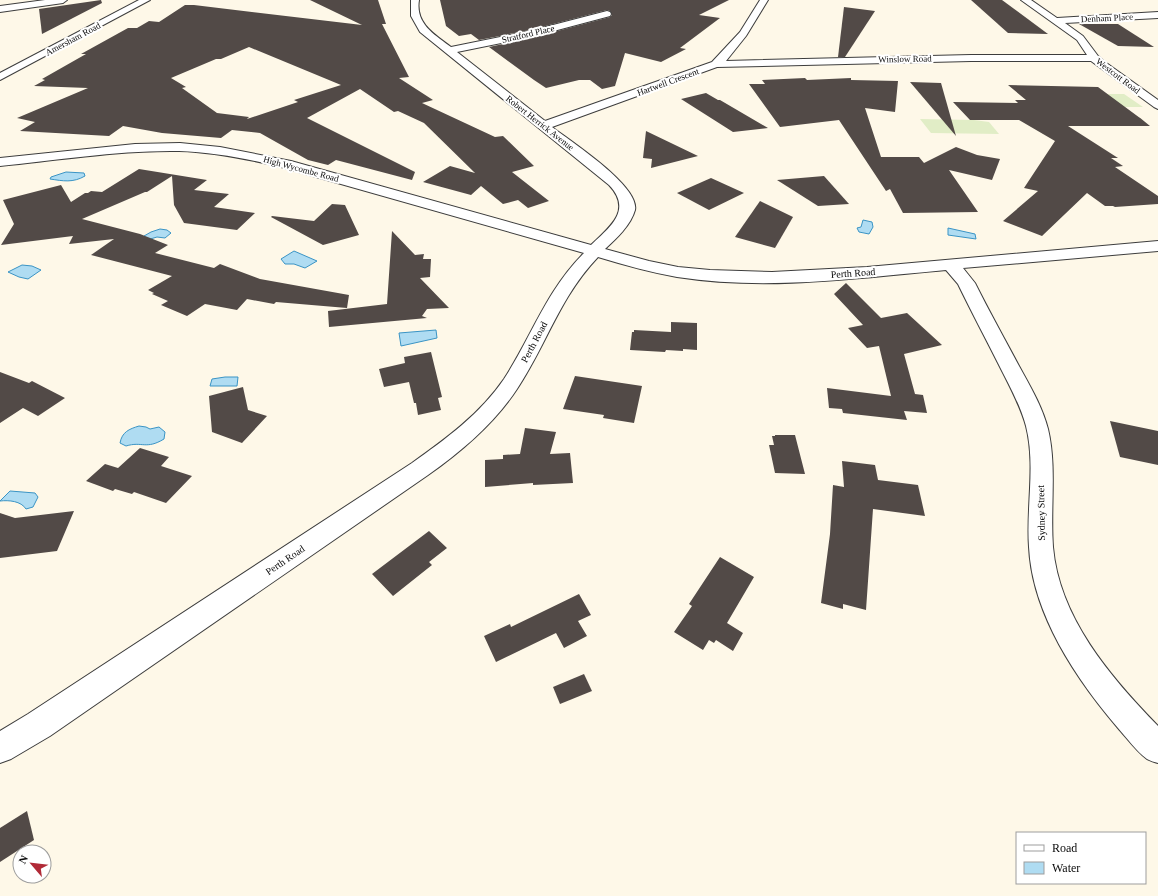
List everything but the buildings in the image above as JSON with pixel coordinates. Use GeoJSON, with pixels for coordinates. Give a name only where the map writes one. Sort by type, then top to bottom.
{"type":"FeatureCollection","features":[{"type":"Feature","properties":{"kind":"street"},"geometry":{"type":"LineString","coordinates":[[0,9],[63,0]]}},
{"type":"Feature","properties":{"kind":"street","name":"Amersham Road"},"geometry":{"type":"LineString","coordinates":[[0,77],[146,0]]}},
{"type":"Feature","properties":{"kind":"street","name":"Robert Herrick Avenue"},"geometry":{"type":"LineString","coordinates":[[415,0],[414,12],[423,30],[614,182],[622,190],[626,197],[627,208],[623,220],[593,252]]}},
{"type":"Feature","properties":{"kind":"street","name":"Hartwell Crescent"},"geometry":{"type":"LineString","coordinates":[[543,126],[716,64],[750,24],[764,0]]}},
{"type":"Feature","properties":{"kind":"street","name":"Westcott Road"},"geometry":{"type":"LineString","coordinates":[[1025,0],[1080,38],[1094,58],[1105,68],[1158,105]]}},
{"type":"Feature","properties":{"kind":"street","name":"Stratford Place"},"geometry":{"type":"LineString","coordinates":[[448,51],[530,34],[607,14]]}},
{"type":"Feature","properties":{"kind":"street","name":"Denham Place"},"geometry":{"type":"LineString","coordinates":[[1056,21],[1158,15]]}},
{"type":"Feature","properties":{"kind":"street","name":"Winslow Road"},"geometry":{"type":"LineString","coordinates":[[716,64],[971,58],[1094,58]]}},
{"type":"Feature","properties":{"kind":"street","name":"High Wycombe Road"},"geometry":{"type":"LineString","coordinates":[[0,162],[141,148],[195,148],[238,154],[286,164],[593,252]]}},
{"type":"Feature","properties":{"kind":"street","name":"Perth Road"},"geometry":{"type":"LineString","coordinates":[[0,748],[39,725],[415,472],[471,431],[489,413],[504,394],[520,369],[563,287],[593,252],[679,273],[779,278],[951,265],[1158,246]]}},
{"type":"Feature","properties":{"kind":"street"},"geometry":{"type":"LineString","coordinates":[[1124,249],[1158,259]]}},
{"type":"Feature","properties":{"kind":"street","name":"Sydney Street"},"geometry":{"type":"LineString","coordinates":[[951,265],[969,287],[1027,400],[1034,417],[1040,451],[1041,549],[1046,582],[1063,623],[1086,662],[1113,699],[1158,748]]}},
{"type":"Feature","properties":{"kind":"green space"},"geometry":{"type":"Polygon","coordinates":[[[1062,94],[1124,94],[1143,107],[1078,107],[1062,94]]]}},
{"type":"Feature","properties":{"kind":"green space"},"geometry":{"type":"Polygon","coordinates":[[[920,119],[974,120],[989,122],[999,134],[931,133],[920,119]]]}},
{"type":"Feature","properties":{"kind":"water"},"geometry":{"type":"Polygon","coordinates":[[[66,172],[84,173],[85,176],[72,181],[50,179],[51,177],[66,172]]]}},
{"type":"Feature","properties":{"kind":"water"},"geometry":{"type":"Polygon","coordinates":[[[863,220],[872,222],[873,227],[869,234],[859,232],[857,228],[861,227],[863,220]]]}},
{"type":"Feature","properties":{"kind":"water"},"geometry":{"type":"Polygon","coordinates":[[[948,228],[975,234],[976,239],[948,235],[948,228]]]}},
{"type":"Feature","properties":{"kind":"water"},"geometry":{"type":"Polygon","coordinates":[[[160,229],[167,230],[171,233],[165,238],[157,237],[147,240],[144,236],[151,232],[160,229]]]}},
{"type":"Feature","properties":{"kind":"water"},"geometry":{"type":"Polygon","coordinates":[[[294,251],[317,261],[305,268],[294,264],[285,264],[281,259],[294,251]]]}},
{"type":"Feature","properties":{"kind":"water"},"geometry":{"type":"Polygon","coordinates":[[[22,265],[32,266],[41,270],[28,279],[8,272],[22,265]]]}},
{"type":"Feature","properties":{"kind":"water"},"geometry":{"type":"Polygon","coordinates":[[[436,330],[437,338],[401,346],[399,333],[436,330]]]}},
{"type":"Feature","properties":{"kind":"water"},"geometry":{"type":"Polygon","coordinates":[[[238,377],[237,386],[210,386],[212,379],[238,377]]]}},
{"type":"Feature","properties":{"kind":"water"},"geometry":{"type":"Polygon","coordinates":[[[139,426],[150,429],[159,427],[165,432],[164,439],[148,445],[136,444],[126,446],[120,443],[122,436],[126,432],[139,426]]]}},
{"type":"Feature","properties":{"kind":"water"},"geometry":{"type":"Polygon","coordinates":[[[10,491],[35,493],[38,497],[33,507],[26,509],[21,504],[0,501],[10,491]]]}}]}
